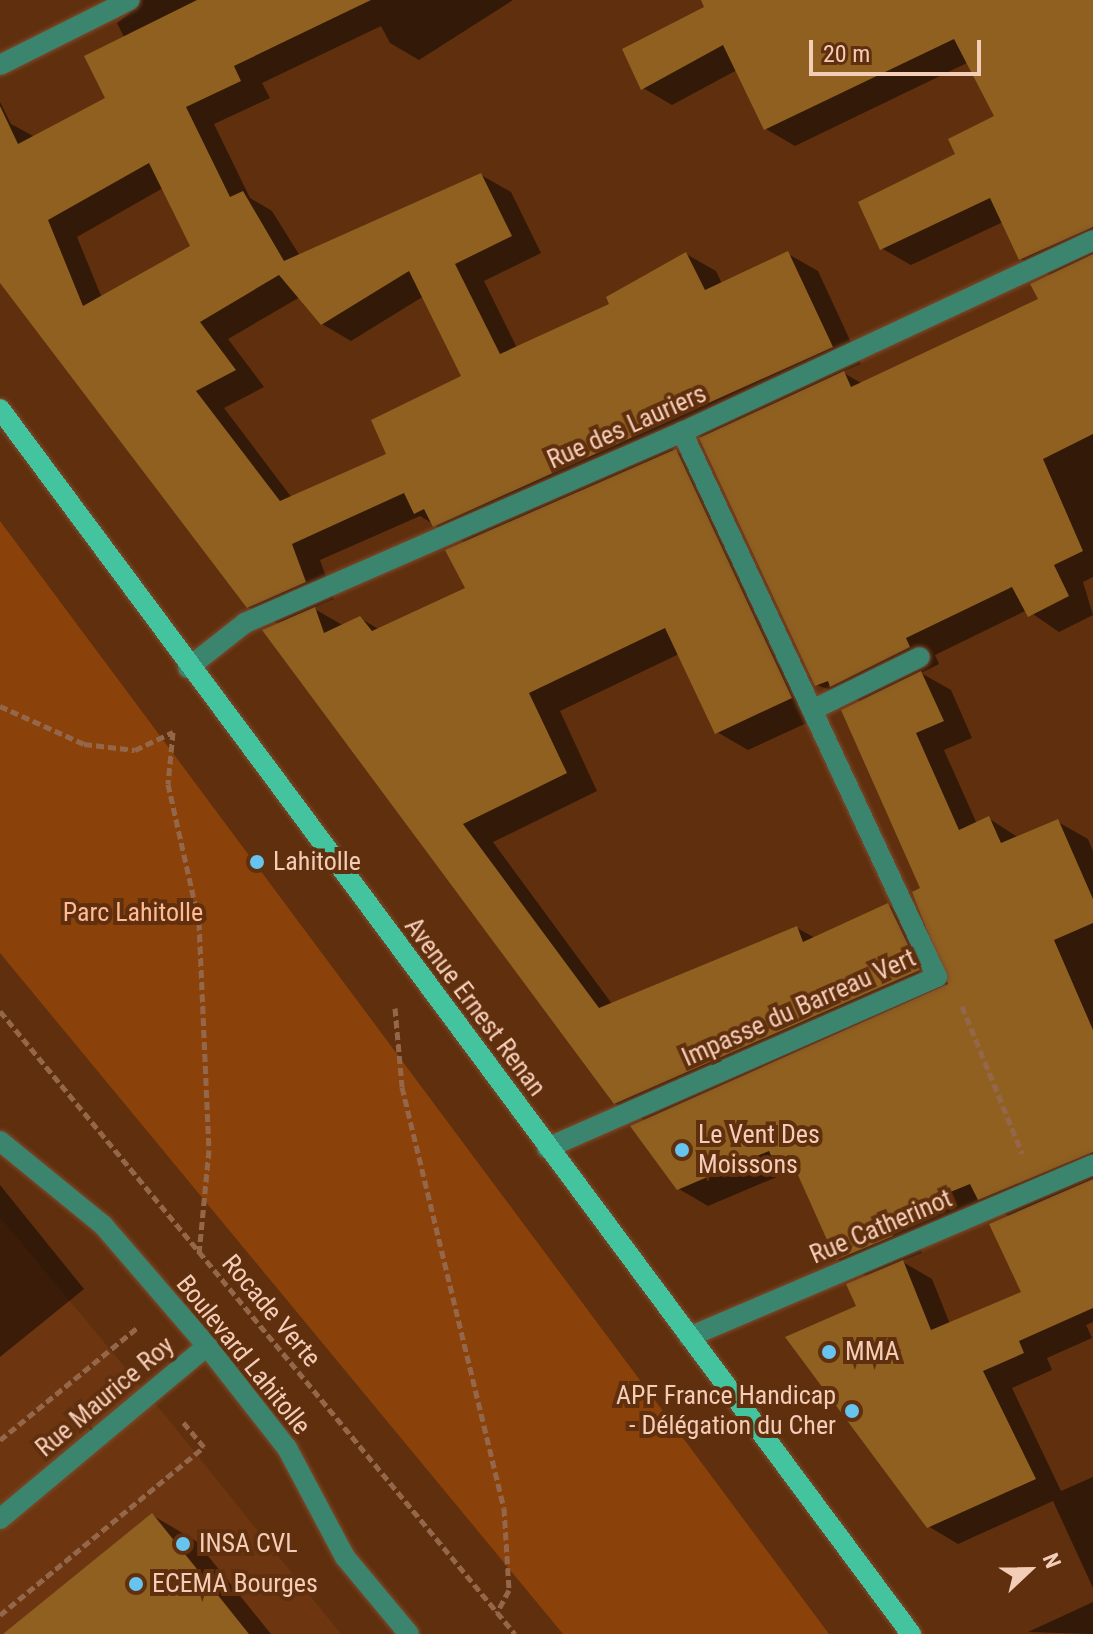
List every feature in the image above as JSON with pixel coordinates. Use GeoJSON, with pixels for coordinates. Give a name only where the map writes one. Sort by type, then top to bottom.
{"type":"FeatureCollection","features":[{"type":"Feature","properties":{"kind":"main road","name":"Avenue Ernest Renan"},"geometry":{"type":"LineString","coordinates":[[0,409],[188,668],[911,1634]]}},
{"type":"Feature","properties":{"kind":"street"},"geometry":{"type":"LineString","coordinates":[[0,65],[130,0]]}},
{"type":"Feature","properties":{"kind":"street","name":"Rue des Lauriers"},"geometry":{"type":"LineString","coordinates":[[188,668],[245,623],[682,432],[1093,240]]}},
{"type":"Feature","properties":{"kind":"street","name":"Impasse du Barreau Vert"},"geometry":{"type":"LineString","coordinates":[[547,1148],[937,977],[682,432]]}},
{"type":"Feature","properties":{"kind":"street"},"geometry":{"type":"LineString","coordinates":[[812,710],[920,657]]}},
{"type":"Feature","properties":{"kind":"street","name":"Boulevard Lahitolle"},"geometry":{"type":"LineString","coordinates":[[0,1141],[103,1225],[207,1346],[287,1448],[345,1557],[409,1634]]}},
{"type":"Feature","properties":{"kind":"street","name":"Rue Catherinot"},"geometry":{"type":"LineString","coordinates":[[689,1337],[1093,1165]]}},
{"type":"Feature","properties":{"kind":"street","name":"Rue Maurice Roy"},"geometry":{"type":"LineString","coordinates":[[0,1519],[207,1346]]}},
{"type":"Feature","properties":{"kind":"path"},"geometry":{"type":"LineString","coordinates":[[0,706],[84,744],[135,750],[173,732],[168,784],[199,922],[209,1150],[199,1255]]}},
{"type":"Feature","properties":{"kind":"path"},"geometry":{"type":"LineString","coordinates":[[388,935],[402,1087],[504,1508],[509,1590],[497,1613]]}},
{"type":"Feature","properties":{"kind":"path"},"geometry":{"type":"LineString","coordinates":[[937,977],[955,988],[1037,1189]]}},
{"type":"Feature","properties":{"kind":"path","name":"Rocade Verte"},"geometry":{"type":"LineString","coordinates":[[0,1011],[515,1634]]}},
{"type":"Feature","properties":{"kind":"path"},"geometry":{"type":"LineString","coordinates":[[0,1440],[169,1302]]}},
{"type":"Feature","properties":{"kind":"path"},"geometry":{"type":"LineString","coordinates":[[0,1615],[204,1447],[155,1388]]}},
{"type":"Feature","properties":{"kind":"shaded area"},"geometry":{"type":"Polygon","coordinates":[[[0,1217],[172,1424],[341,1634],[0,1634],[0,1217]]]}},
{"type":"Feature","properties":{"kind":"green space","name":"Parc Lahitolle"},"geometry":{"type":"Polygon","coordinates":[[[0,521],[829,1634],[563,1634],[0,953],[0,521]]]}},
{"type":"Feature","properties":{"kind":"building"},"geometry":{"type":"Polygon","coordinates":[[[197,0],[371,0],[234,66],[241,81],[186,107],[230,197],[243,191],[284,261],[481,173],[512,236],[455,264],[500,354],[609,304],[606,297],[686,252],[705,290],[788,251],[833,347],[433,527],[424,509],[414,514],[404,493],[292,544],[306,582],[247,608],[0,283],[0,106],[18,144],[105,98],[84,56],[197,0]],[[149,163],[48,220],[83,306],[190,246],[149,163]],[[409,271],[321,325],[279,275],[200,322],[236,370],[196,391],[280,501],[386,454],[371,420],[461,376],[409,271]]]}},
{"type":"Feature","properties":{"kind":"building"},"geometry":{"type":"Polygon","coordinates":[[[701,0],[1093,0],[1093,227],[1019,260],[990,198],[880,250],[858,202],[955,154],[948,139],[994,116],[954,39],[764,130],[723,45],[641,90],[622,49],[704,7],[701,0]]]}},
{"type":"Feature","properties":{"kind":"building"},"geometry":{"type":"Polygon","coordinates":[[[1093,254],[1093,434],[1043,459],[1083,551],[1054,565],[1069,596],[1028,617],[1012,587],[906,638],[910,647],[830,687],[828,681],[815,686],[699,438],[844,371],[851,387],[1038,299],[1030,284],[1093,254]]]}},
{"type":"Feature","properties":{"kind":"building"},"geometry":{"type":"Polygon","coordinates":[[[676,449],[792,698],[715,734],[665,628],[529,693],[567,773],[463,824],[599,1008],[797,926],[803,942],[888,903],[920,970],[614,1104],[262,630],[315,607],[324,633],[360,616],[372,631],[465,588],[445,550],[676,449]]]}},
{"type":"Feature","properties":{"kind":"building"},"geometry":{"type":"Polygon","coordinates":[[[921,671],[944,721],[916,733],[959,830],[989,816],[1001,843],[1058,819],[1093,899],[1093,923],[1054,940],[1093,1030],[1093,1152],[978,1200],[970,1184],[886,1218],[893,1236],[836,1260],[789,1155],[774,1162],[769,1151],[677,1190],[630,1126],[948,984],[912,892],[920,888],[841,710],[921,671]]]}},
{"type":"Feature","properties":{"kind":"building"},"geometry":{"type":"Polygon","coordinates":[[[1093,1179],[1093,1308],[1019,1341],[1024,1353],[983,1371],[1036,1479],[927,1528],[785,1337],[856,1306],[846,1284],[903,1260],[931,1330],[1021,1292],[989,1224],[1093,1179]]]}},
{"type":"Feature","properties":{"kind":"building","name":"ECEMA Bourges"},"geometry":{"type":"Polygon","coordinates":[[[152,1513],[249,1634],[3,1634],[152,1513]]]}},
{"type":"Feature","properties":{"kind":"place","name":"Lahitolle"},"geometry":{"type":"Point","coordinates":[257,862]}},
{"type":"Feature","properties":{"kind":"place","name":"Le Vent Des Moissons"},"geometry":{"type":"Point","coordinates":[682,1150]}},
{"type":"Feature","properties":{"kind":"place","name":"MMA"},"geometry":{"type":"Point","coordinates":[829,1352]}},
{"type":"Feature","properties":{"kind":"place","name":"APF France Handicap - Délégation du Cher"},"geometry":{"type":"Point","coordinates":[852,1411]}},
{"type":"Feature","properties":{"kind":"place","name":"INSA CVL"},"geometry":{"type":"Point","coordinates":[183,1544]}},
{"type":"Feature","properties":{"kind":"place","name":"ECEMA Bourges"},"geometry":{"type":"Point","coordinates":[136,1584]}}]}
